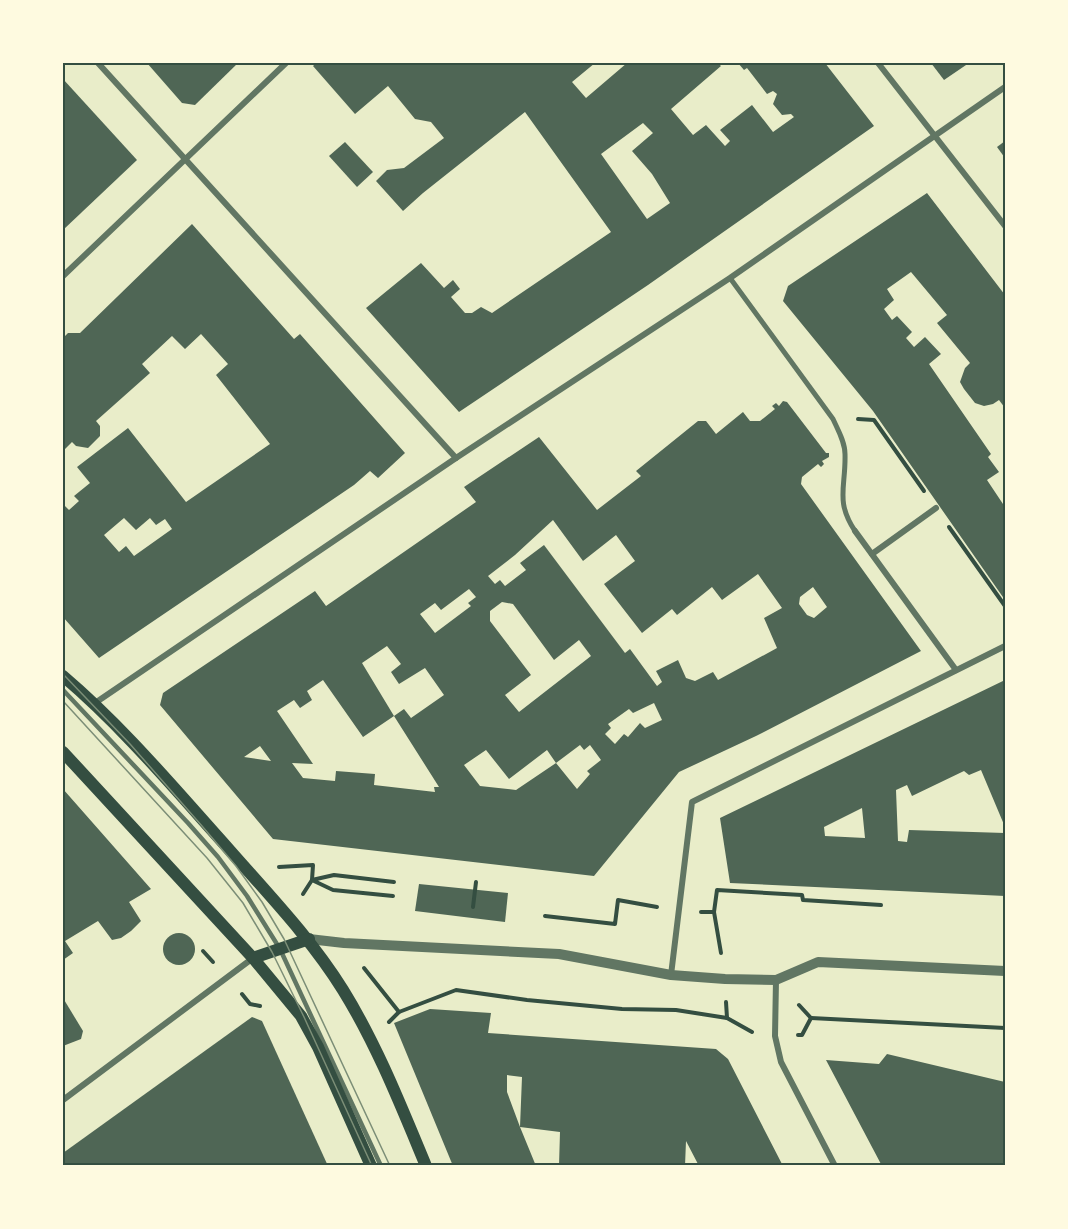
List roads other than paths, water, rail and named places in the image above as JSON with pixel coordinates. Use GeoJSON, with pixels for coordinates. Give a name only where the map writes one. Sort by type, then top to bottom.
{"type":"FeatureCollection","features":[{"type":"Feature","properties":{"kind":"main road"},"geometry":{"type":"LineString","coordinates":[[63,676],[95,703],[154,766],[309,939],[367,1030],[426,1166]]}},
{"type":"Feature","properties":{"kind":"main road"},"geometry":{"type":"LineString","coordinates":[[63,752],[254,958],[301,1016],[313,1037],[371,1166]]}},
{"type":"Feature","properties":{"kind":"main road"},"geometry":{"type":"LineString","coordinates":[[254,958],[309,939]]}},
{"type":"Feature","properties":{"kind":"street"},"geometry":{"type":"LineString","coordinates":[[98,63],[456,458]]}},
{"type":"Feature","properties":{"kind":"street"},"geometry":{"type":"LineString","coordinates":[[63,276],[286,63]]}},
{"type":"Feature","properties":{"kind":"street"},"geometry":{"type":"LineString","coordinates":[[878,63],[1005,226]]}},
{"type":"Feature","properties":{"kind":"street"},"geometry":{"type":"LineString","coordinates":[[95,703],[456,458],[730,278],[1005,87]]}},
{"type":"Feature","properties":{"kind":"street"},"geometry":{"type":"LineString","coordinates":[[730,278],[833,419],[843,441],[845,453],[843,506],[846,517],[956,670]]}},
{"type":"Feature","properties":{"kind":"street"},"geometry":{"type":"LineString","coordinates":[[872,554],[936,508]]}},
{"type":"Feature","properties":{"kind":"street"},"geometry":{"type":"LineString","coordinates":[[671,975],[692,802],[1005,646]]}},
{"type":"Feature","properties":{"kind":"street"},"geometry":{"type":"LineString","coordinates":[[309,939],[355,944],[559,954],[671,975],[776,980],[818,962],[1005,971]]}},
{"type":"Feature","properties":{"kind":"street"},"geometry":{"type":"LineString","coordinates":[[63,1100],[254,958]]}},
{"type":"Feature","properties":{"kind":"street"},"geometry":{"type":"LineString","coordinates":[[776,980],[775,1036],[781,1062],[835,1166]]}},
{"type":"Feature","properties":{"kind":"lane"},"geometry":{"type":"LineString","coordinates":[[63,690],[218,857],[247,896],[280,949],[381,1166]]}},
{"type":"Feature","properties":{"kind":"tram line"},"geometry":{"type":"LineString","coordinates":[[63,674],[130,744],[202,826],[236,866],[262,902],[284,939],[390,1166]]}},
{"type":"Feature","properties":{"kind":"tram line"},"geometry":{"type":"LineString","coordinates":[[63,701],[207,858],[243,903],[272,952],[304,1017],[372,1166]]}}]}
